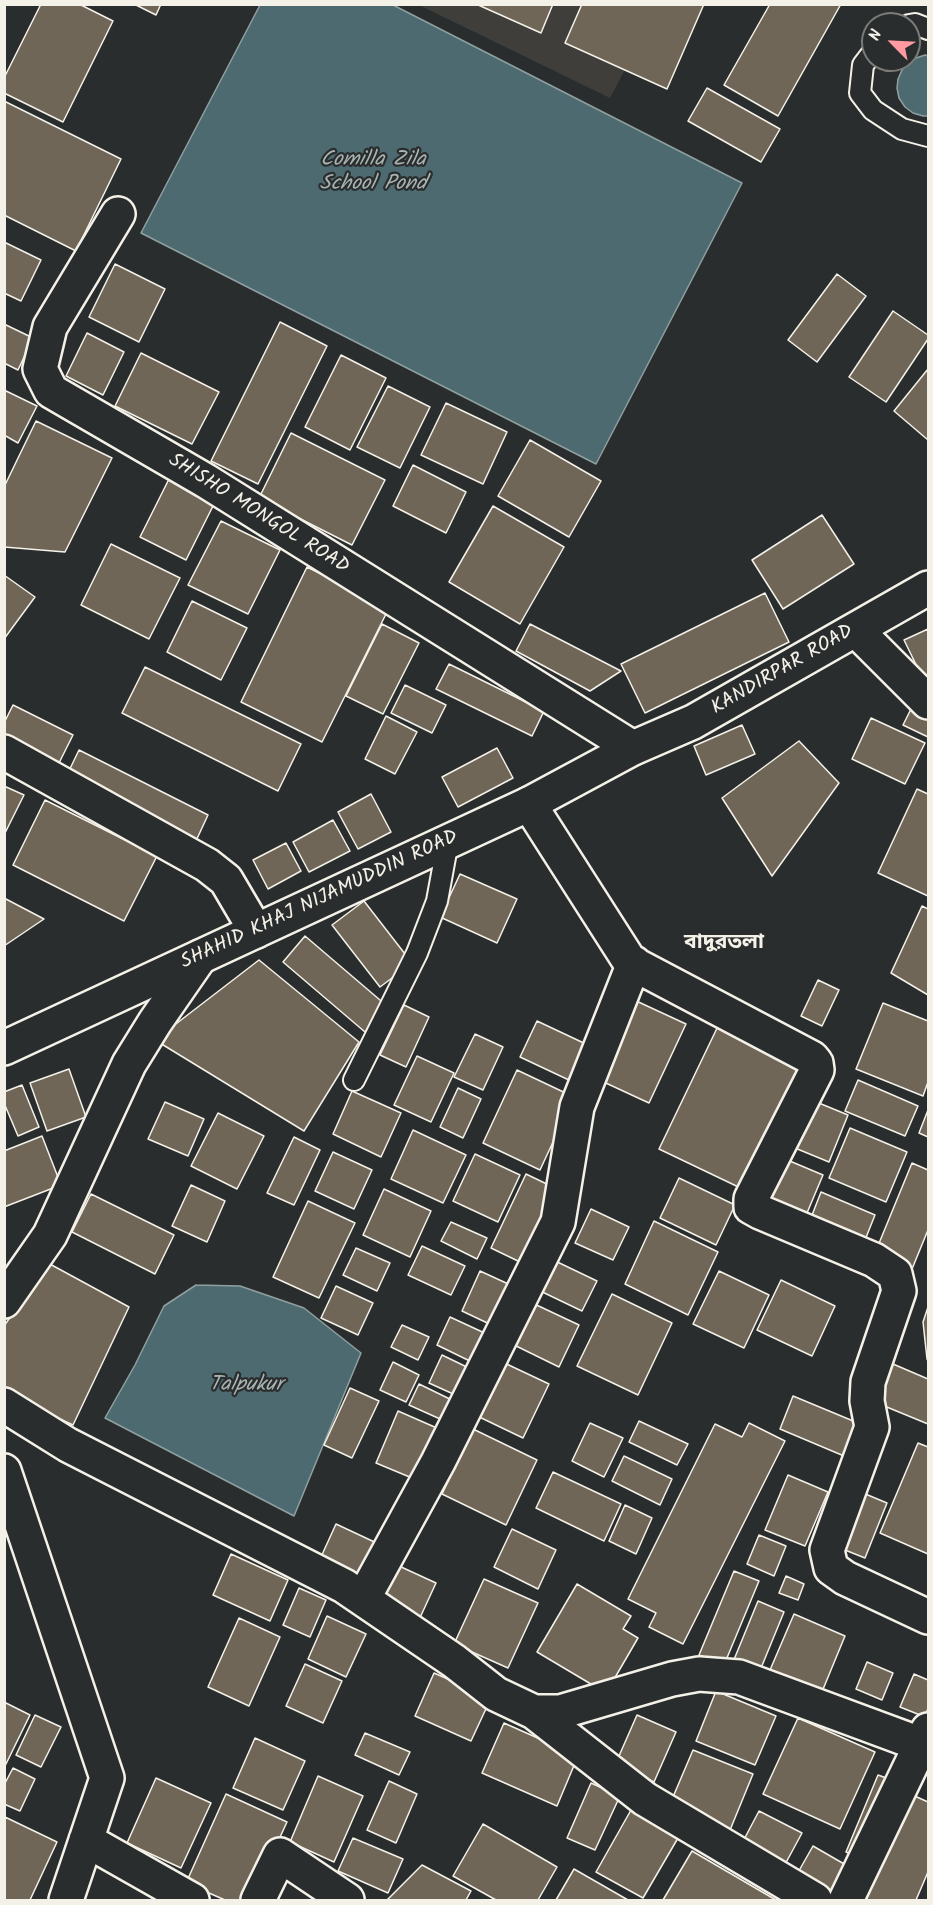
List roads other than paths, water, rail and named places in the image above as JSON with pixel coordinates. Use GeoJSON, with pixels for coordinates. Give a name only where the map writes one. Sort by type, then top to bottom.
{"type":"FeatureCollection","features":[{"type":"Feature","properties":{"kind":"street","name":"SHISHO MONGOL ROAD"},"geometry":{"type":"LineString","coordinates":[[118,214],[50,327],[39,369],[51,391],[206,481],[633,748]]}},
{"type":"Feature","properties":{"kind":"street","name":"KANDIRPAR ROAD"},"geometry":{"type":"LineString","coordinates":[[633,748],[693,722],[928,588]]}},
{"type":"Feature","properties":{"kind":"street"},"geometry":{"type":"LineString","coordinates":[[856,630],[928,702]]}},
{"type":"Feature","properties":{"kind":"street","name":"SHAHID KHAJ NIJAMUDDIN ROAD"},"geometry":{"type":"LineString","coordinates":[[4,1048],[529,804],[633,748]]}},
{"type":"Feature","properties":{"kind":"street"},"geometry":{"type":"LineString","coordinates":[[4,752],[207,865],[226,880],[256,931]]}},
{"type":"Feature","properties":{"kind":"street"},"geometry":{"type":"LineString","coordinates":[[529,804],[630,962],[812,1058],[816,1063],[817,1070],[750,1199],[751,1207],[874,1260],[895,1274],[899,1291],[868,1382],[867,1401],[872,1427],[827,1550],[831,1568],[845,1578],[928,1617]]}},
{"type":"Feature","properties":{"kind":"street"},"geometry":{"type":"LineString","coordinates":[[4,1301],[50,1235],[129,1064],[200,957]]}},
{"type":"Feature","properties":{"kind":"street"},"geometry":{"type":"LineString","coordinates":[[363,1599],[438,1462],[558,1222],[577,1107],[634,963]]}},
{"type":"Feature","properties":{"kind":"street"},"geometry":{"type":"LineString","coordinates":[[4,1405],[68,1445],[333,1581],[363,1599],[454,1661],[496,1694],[534,1712],[645,1799],[815,1900]]}},
{"type":"Feature","properties":{"kind":"street"},"geometry":{"type":"LineString","coordinates":[[4,1471],[10,1515],[107,1778],[66,1900]]}},
{"type":"Feature","properties":{"kind":"street"},"geometry":{"type":"LineString","coordinates":[[534,1712],[560,1712],[672,1679],[699,1674],[740,1677],[927,1741],[846,1900]]}},
{"type":"Feature","properties":{"kind":"street"},"geometry":{"type":"LineString","coordinates":[[86,1840],[192,1900]]}},
{"type":"Feature","properties":{"kind":"street"},"geometry":{"type":"LineString","coordinates":[[258,1900],[280,1855],[347,1900]]}},
{"type":"Feature","properties":{"kind":"lane"},"geometry":{"type":"LineString","coordinates":[[862,72],[860,93],[873,110],[902,129],[928,136]]}},
{"type":"Feature","properties":{"kind":"lane"},"geometry":{"type":"LineString","coordinates":[[354,1080],[417,953],[437,901],[448,841]]}},
{"type":"Feature","properties":{"kind":"water","name":"Comilla Zila School Pond"},"geometry":{"type":"Polygon","coordinates":[[[260,5],[393,5],[742,183],[596,464],[141,233],[260,5]]]}},
{"type":"Feature","properties":{"kind":"water"},"geometry":{"type":"Polygon","coordinates":[[[921,56],[928,56],[928,116],[913,113],[905,107],[899,98],[897,88],[901,72],[921,72],[921,56]]]}},
{"type":"Feature","properties":{"kind":"water","name":"Talpukur"},"geometry":{"type":"Polygon","coordinates":[[[196,1285],[240,1286],[304,1308],[361,1353],[294,1516],[105,1418],[135,1365],[164,1306],[196,1285]]]}},
{"type":"Feature","properties":{"kind":"district","name":"বাদুরতলা"},"geometry":{"type":"Point","coordinates":[724,944]}}]}
